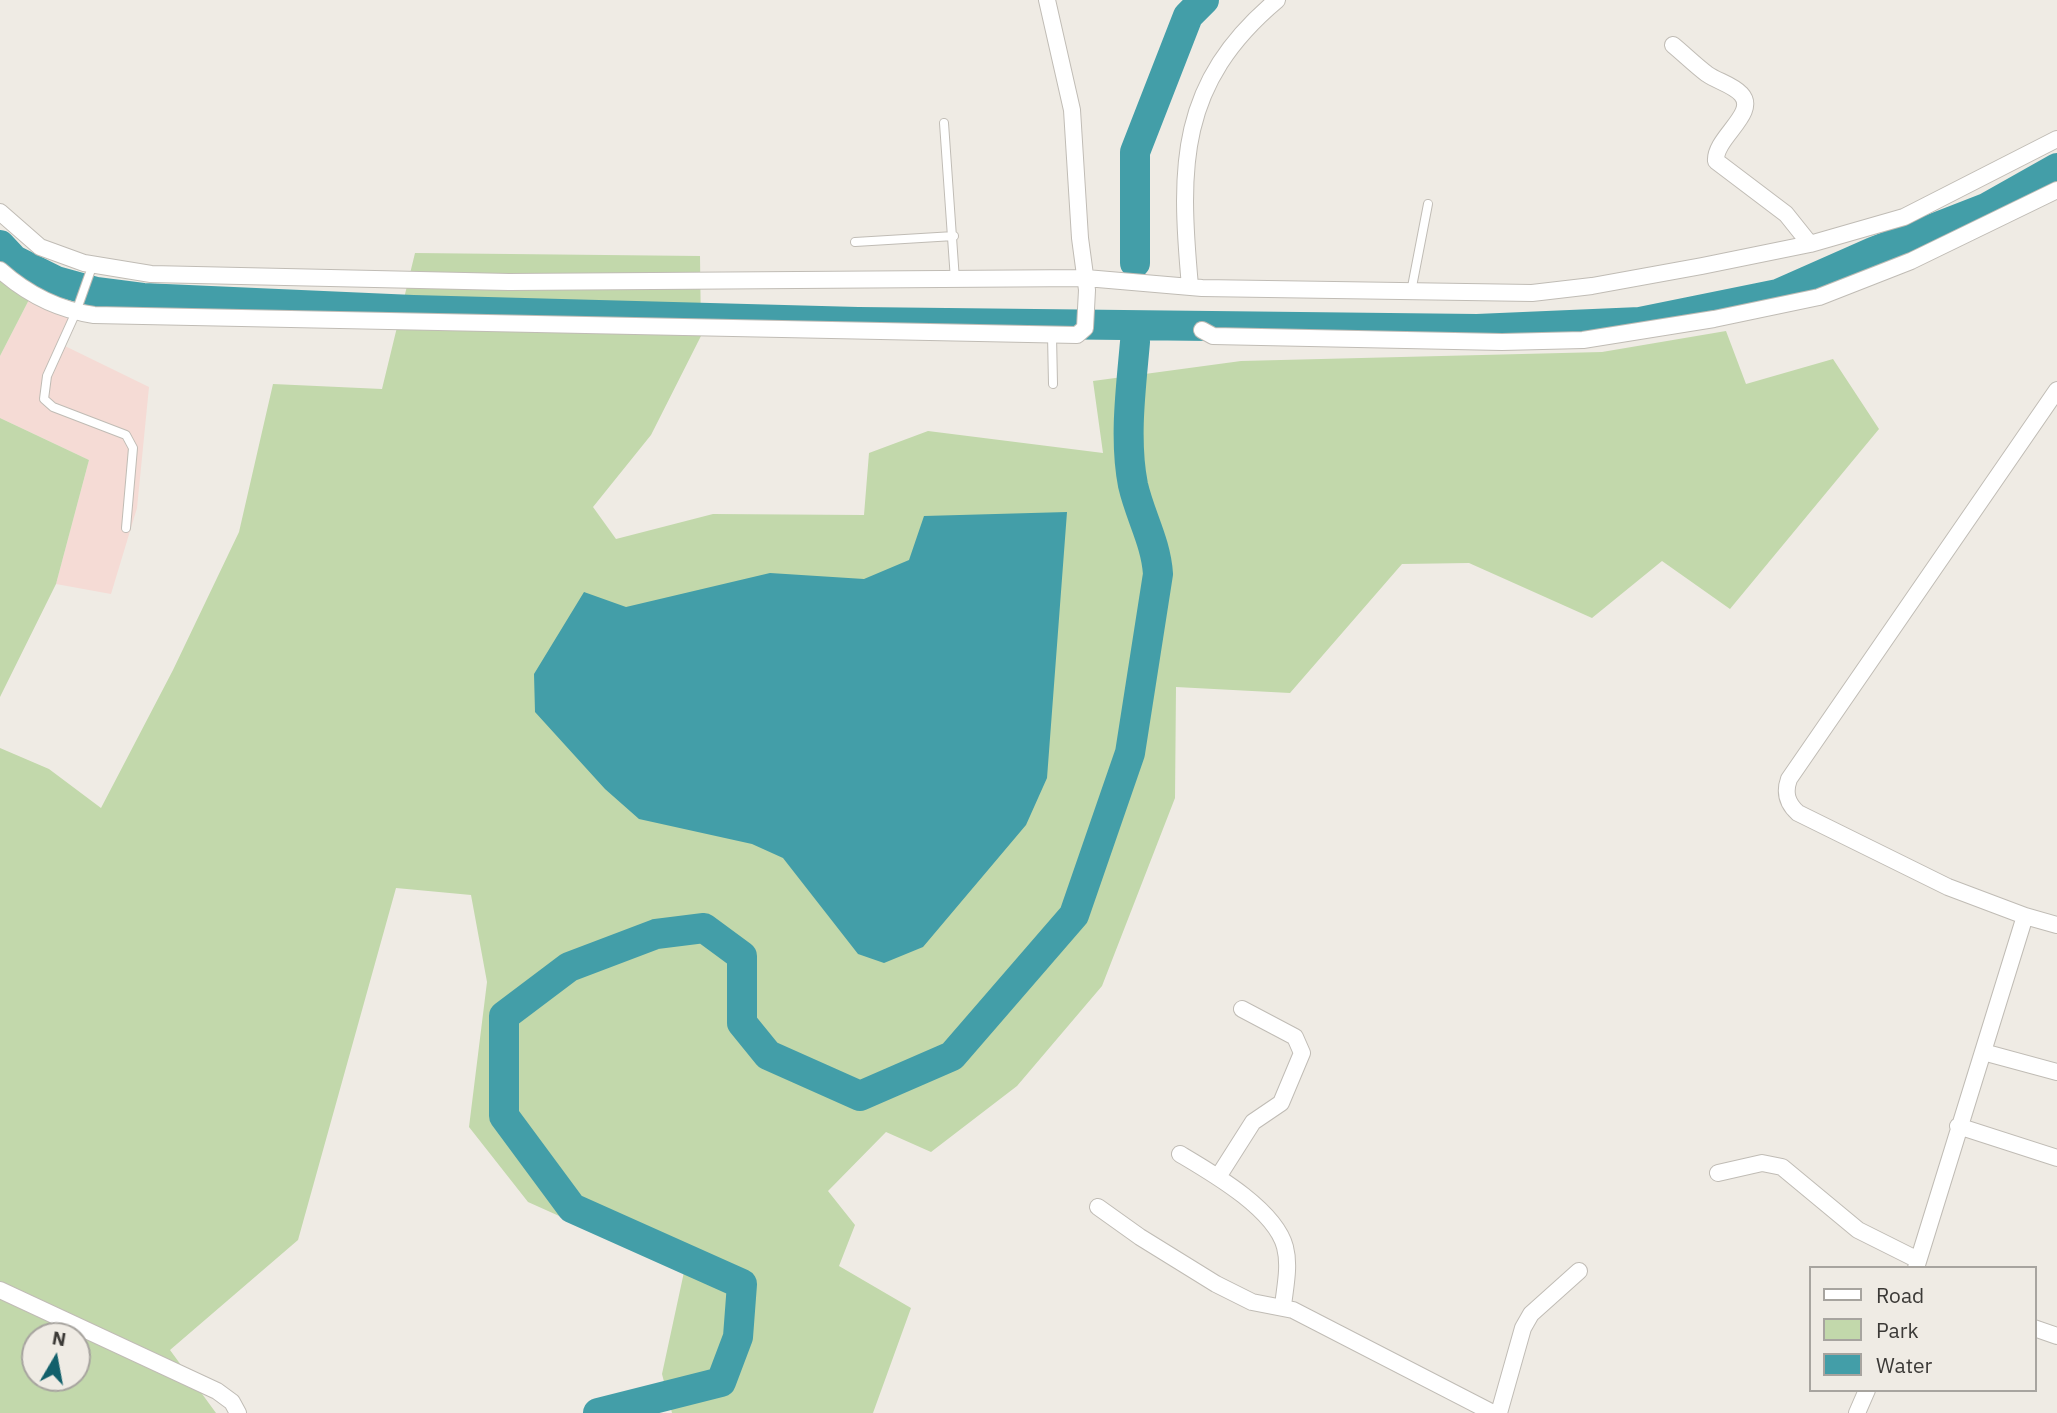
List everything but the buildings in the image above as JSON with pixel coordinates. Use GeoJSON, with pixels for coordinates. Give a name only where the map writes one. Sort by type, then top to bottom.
{"type":"FeatureCollection","features":[{"type":"Feature","properties":{"kind":"street"},"geometry":{"type":"LineString","coordinates":[[0,270],[14,282],[52,304],[280,321],[1077,335],[1085,328],[1092,283],[1080,238],[1072,110],[1047,0]]}},
{"type":"Feature","properties":{"kind":"street"},"geometry":{"type":"LineString","coordinates":[[1183,286],[1184,168],[1193,119],[1212,73],[1225,54],[1245,26],[1278,0]]}},
{"type":"Feature","properties":{"kind":"street"},"geometry":{"type":"LineString","coordinates":[[1673,45],[1707,73],[1741,94],[1745,101],[1746,110],[1716,151],[1716,161],[1786,214],[1810,244]]}},
{"type":"Feature","properties":{"kind":"street"},"geometry":{"type":"LineString","coordinates":[[0,212],[40,247],[91,269],[152,275],[509,282],[955,280],[1532,293],[1592,286],[1810,244],[1904,217],[2057,139]]}},
{"type":"Feature","properties":{"kind":"street"},"geometry":{"type":"LineString","coordinates":[[1202,330],[1213,335],[1502,342],[1583,340],[1714,319],[1819,297],[1911,261],[2057,190]]}},
{"type":"Feature","properties":{"kind":"street"},"geometry":{"type":"LineString","coordinates":[[2057,390],[1787,785],[1787,799],[1798,813],[1948,887],[2057,925]]}},
{"type":"Feature","properties":{"kind":"street"},"geometry":{"type":"LineString","coordinates":[[1718,1173],[1762,1164],[1782,1167],[1858,1230],[1917,1264],[2025,916]]}},
{"type":"Feature","properties":{"kind":"street"},"geometry":{"type":"LineString","coordinates":[[1218,1177],[1253,1122],[1281,1103],[1302,1053],[1301,1044],[1295,1037],[1242,1009]]}},
{"type":"Feature","properties":{"kind":"street"},"geometry":{"type":"LineString","coordinates":[[1983,1052],[2057,1072]]}},
{"type":"Feature","properties":{"kind":"street"},"geometry":{"type":"LineString","coordinates":[[1958,1126],[2057,1158]]}},
{"type":"Feature","properties":{"kind":"street"},"geometry":{"type":"LineString","coordinates":[[1180,1154],[1218,1177],[1266,1217],[1282,1238],[1287,1269],[1283,1307]]}},
{"type":"Feature","properties":{"kind":"street"},"geometry":{"type":"LineString","coordinates":[[1098,1207],[1124,1227],[1216,1284],[1252,1302],[1283,1307],[1493,1413]]}},
{"type":"Feature","properties":{"kind":"street"},"geometry":{"type":"LineString","coordinates":[[1499,1413],[1523,1328],[1531,1314],[1579,1271]]}},
{"type":"Feature","properties":{"kind":"street"},"geometry":{"type":"LineString","coordinates":[[0,1290],[217,1391],[232,1402],[238,1413]]}},
{"type":"Feature","properties":{"kind":"street"},"geometry":{"type":"LineString","coordinates":[[2036,1329],[2057,1336]]}},
{"type":"Feature","properties":{"kind":"street"},"geometry":{"type":"LineString","coordinates":[[1857,1413],[1866,1392]]}},
{"type":"Feature","properties":{"kind":"lane"},"geometry":{"type":"LineString","coordinates":[[944,123],[955,280]]}},
{"type":"Feature","properties":{"kind":"lane"},"geometry":{"type":"LineString","coordinates":[[1411,292],[1428,204]]}},
{"type":"Feature","properties":{"kind":"lane"},"geometry":{"type":"LineString","coordinates":[[855,242],[954,236]]}},
{"type":"Feature","properties":{"kind":"lane"},"geometry":{"type":"LineString","coordinates":[[91,269],[78,307],[47,376],[44,399],[53,408],[126,435],[131,441],[133,448],[126,528]]}},
{"type":"Feature","properties":{"kind":"lane"},"geometry":{"type":"LineString","coordinates":[[1052,335],[1053,384]]}},
{"type":"Feature","properties":{"kind":"shaded area"},"geometry":{"type":"Polygon","coordinates":[[[34,290],[78,306],[65,346],[149,387],[137,508],[111,594],[56,584],[89,460],[0,418],[0,356],[34,290]]]}},
{"type":"Feature","properties":{"kind":"green space"},"geometry":{"type":"Polygon","coordinates":[[[415,253],[700,256],[701,336],[651,435],[593,507],[616,539],[713,514],[864,515],[869,453],[928,431],[1103,453],[1093,381],[1241,361],[1602,352],[1726,331],[1746,384],[1833,359],[1879,429],[1730,609],[1662,561],[1592,618],[1469,563],[1402,564],[1290,693],[1176,687],[1175,798],[1102,986],[1017,1086],[931,1152],[886,1132],[828,1191],[855,1225],[839,1266],[911,1308],[873,1413],[672,1413],[662,1374],[684,1272],[528,1202],[469,1127],[487,982],[471,895],[396,888],[298,1240],[170,1350],[216,1413],[0,1413],[0,748],[49,769],[101,808],[173,670],[239,532],[273,384],[382,389],[415,253]]]}},
{"type":"Feature","properties":{"kind":"green space"},"geometry":{"type":"Polygon","coordinates":[[[0,269],[34,290],[0,356],[0,269]]]}},
{"type":"Feature","properties":{"kind":"green space"},"geometry":{"type":"Polygon","coordinates":[[[0,418],[89,460],[56,584],[0,697],[0,418]]]}},
{"type":"Feature","properties":{"kind":"water"},"geometry":{"type":"Polygon","coordinates":[[[1067,512],[1047,778],[1026,825],[923,947],[884,963],[858,954],[783,858],[752,844],[639,819],[605,789],[535,712],[534,674],[584,592],[626,607],[770,573],[864,579],[909,560],[924,516],[1067,512]]]}},
{"type":"Feature","properties":{"kind":"waterway"},"geometry":{"type":"LineString","coordinates":[[1135,263],[1135,152],[1188,16],[1204,0]]}},
{"type":"Feature","properties":{"kind":"waterway"},"geometry":{"type":"LineString","coordinates":[[0,245],[14,260],[56,281],[96,292],[143,298],[413,310],[858,322],[1477,329],[1640,322],[1778,294],[1873,252],[1986,208],[2057,168]]}},
{"type":"Feature","properties":{"kind":"waterway"},"geometry":{"type":"LineString","coordinates":[[598,1413],[721,1382],[738,1337],[742,1284],[572,1208],[504,1116],[504,1016],[569,967],[656,934],[704,928],[742,956],[742,1023],[768,1055],[860,1096],[952,1056],[1074,915],[1130,753],[1158,574],[1130,468],[1129,414],[1135,342]]}}]}
